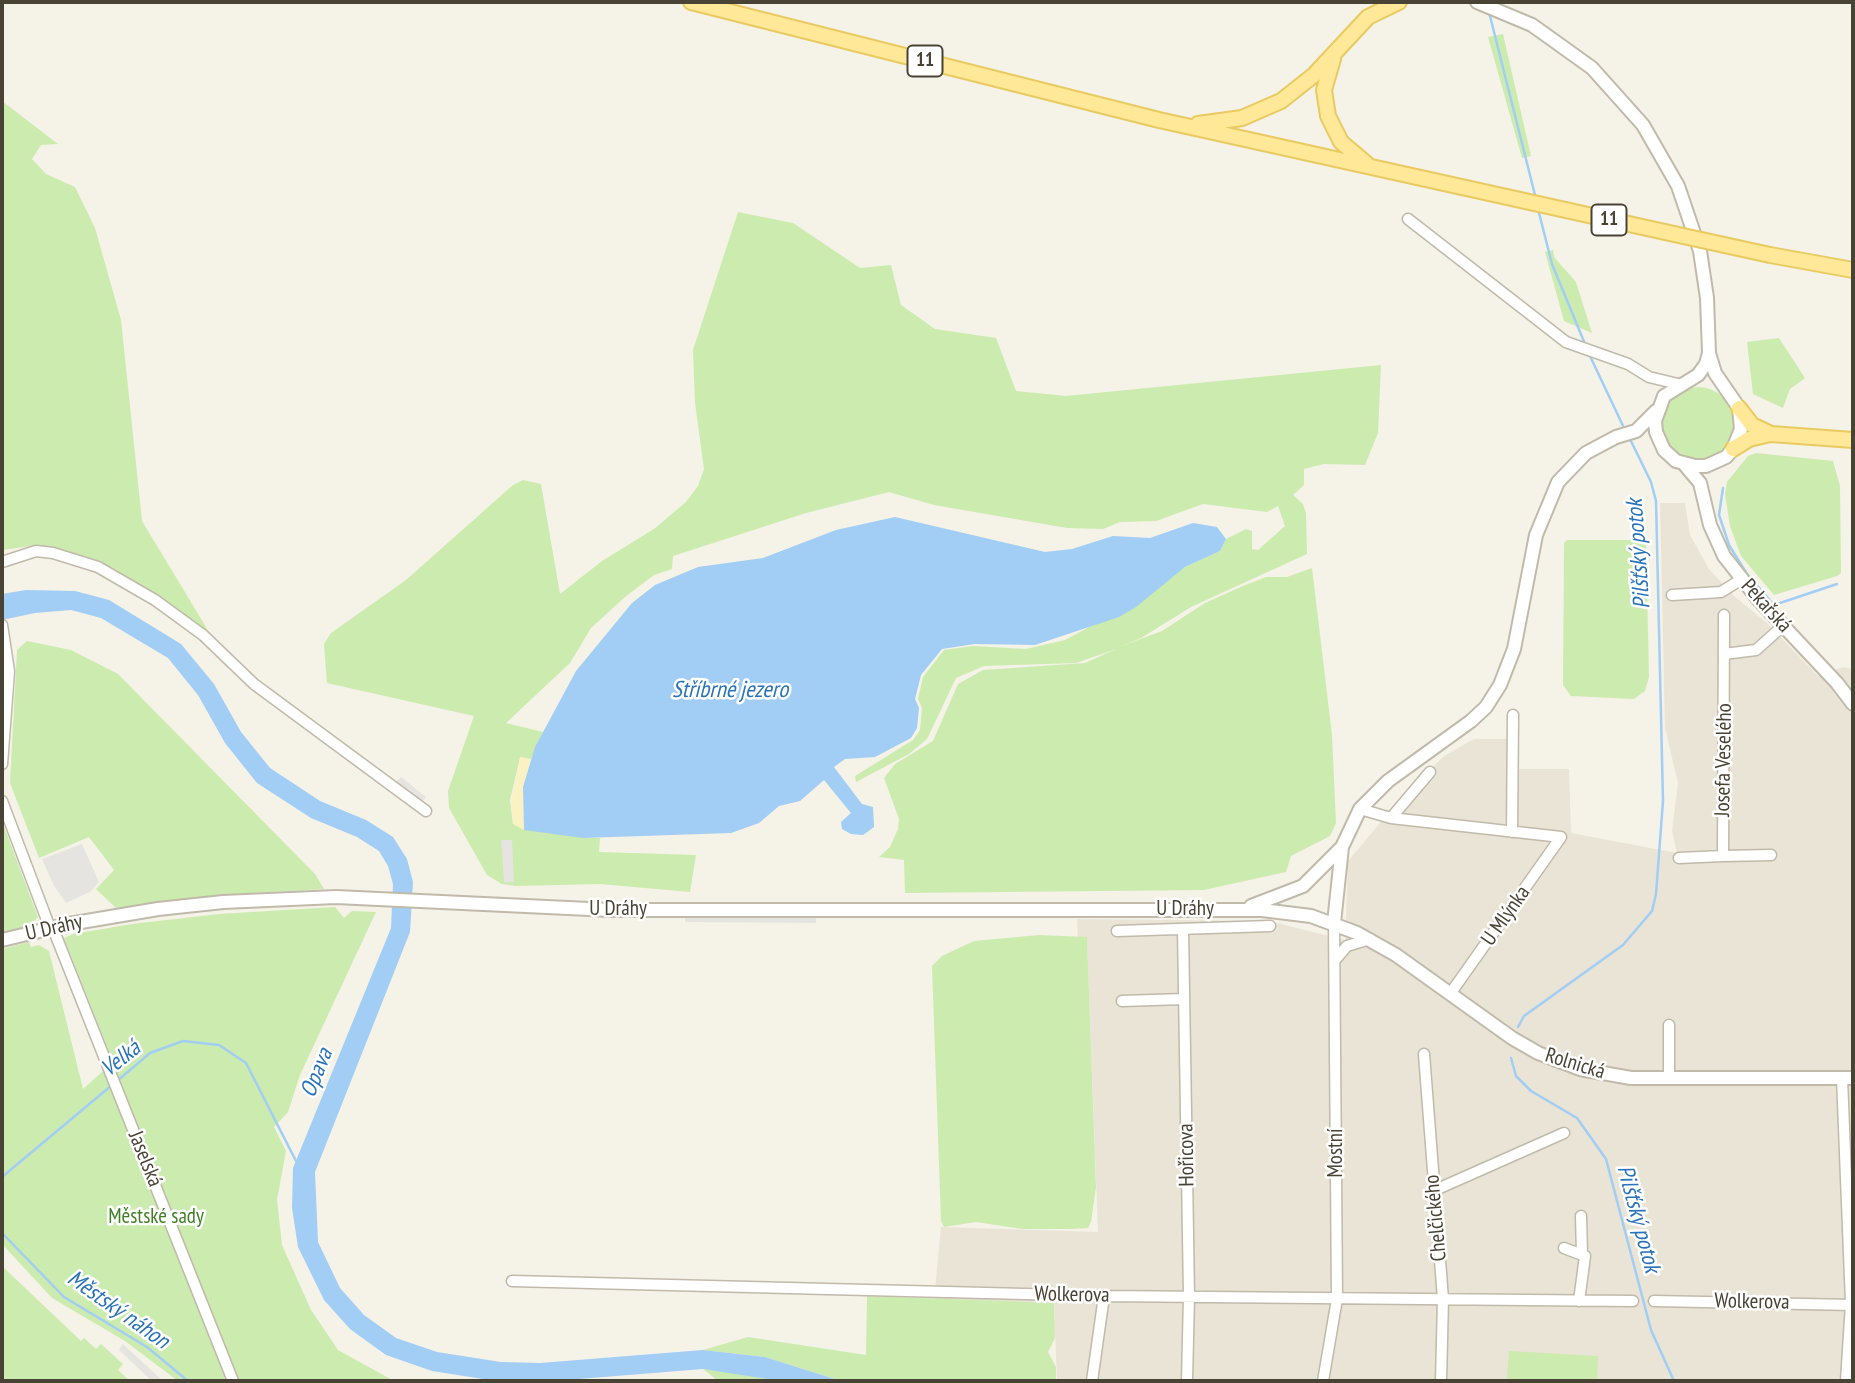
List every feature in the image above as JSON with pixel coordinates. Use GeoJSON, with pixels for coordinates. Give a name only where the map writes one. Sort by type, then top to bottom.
{"type":"FeatureCollection","features":[{"type":"Feature","properties":{"kind":"main road","name":"11"},"geometry":{"type":"LineString","coordinates":[[691,2],[1159,120],[1853,273]]}},
{"type":"Feature","properties":{"kind":"main road"},"geometry":{"type":"LineString","coordinates":[[1159,120],[1186,124],[1214,123],[1255,113],[1293,93],[1339,49],[1361,23],[1383,8],[1399,2]]}},
{"type":"Feature","properties":{"kind":"main road"},"geometry":{"type":"LineString","coordinates":[[1339,49],[1325,82],[1328,117],[1347,149],[1378,169]]}},
{"type":"Feature","properties":{"kind":"main road"},"geometry":{"type":"LineString","coordinates":[[1739,408],[1752,425],[1771,434]]}},
{"type":"Feature","properties":{"kind":"main road"},"geometry":{"type":"LineString","coordinates":[[1733,449],[1749,439],[1771,434],[1853,440]]}},
{"type":"Feature","properties":{"kind":"street"},"geometry":{"type":"LineString","coordinates":[[1478,2],[1497,8],[1549,36],[1592,68],[1631,109],[1660,151],[1685,204],[1700,251],[1707,298],[1709,353],[1715,373],[1739,408],[1741,429],[1733,449],[1717,462],[1706,466],[1684,464],[1670,456],[1659,443],[1636,431],[1649,421],[1658,406],[1683,382],[1703,369],[1709,353]]}},
{"type":"Feature","properties":{"kind":"street"},"geometry":{"type":"LineString","coordinates":[[1408,219],[1511,298],[1551,333],[1573,345],[1628,364],[1649,377],[1683,382],[1709,381],[1728,391]]}},
{"type":"Feature","properties":{"kind":"street"},"geometry":{"type":"LineString","coordinates":[[1649,377],[1658,406],[1656,432],[1659,443]]}},
{"type":"Feature","properties":{"kind":"street","name":"U Dráhy"},"geometry":{"type":"LineString","coordinates":[[2,940],[223,902],[342,897],[610,910],[1239,909],[1303,914],[1334,923],[1342,847],[1360,809],[1388,781],[1471,721],[1486,707],[1500,685],[1514,649],[1536,535],[1550,495],[1570,467],[1586,453],[1616,437],[1636,431]]}},
{"type":"Feature","properties":{"kind":"street"},"geometry":{"type":"LineString","coordinates":[[1704,494],[1706,481],[1717,462]]}},
{"type":"Feature","properties":{"kind":"street","name":"Pekařská"},"geometry":{"type":"LineString","coordinates":[[1684,464],[1695,475],[1704,494],[1710,525],[1724,556],[1853,704]]}},
{"type":"Feature","properties":{"kind":"street"},"geometry":{"type":"LineString","coordinates":[[2,562],[36,551],[53,553],[98,567],[155,600],[203,635],[254,684],[426,811]]}},
{"type":"Feature","properties":{"kind":"street"},"geometry":{"type":"LineString","coordinates":[[1672,595],[1721,592],[1742,579]]}},
{"type":"Feature","properties":{"kind":"street","name":"Josefa Veselého"},"geometry":{"type":"LineString","coordinates":[[1723,856],[1724,615]]}},
{"type":"Feature","properties":{"kind":"street"},"geometry":{"type":"LineString","coordinates":[[1724,654],[1755,650],[1784,625]]}},
{"type":"Feature","properties":{"kind":"street"},"geometry":{"type":"LineString","coordinates":[[2,626],[9,671],[2,764]]}},
{"type":"Feature","properties":{"kind":"street"},"geometry":{"type":"LineString","coordinates":[[1360,809],[1391,818],[1512,832],[1513,715]]}},
{"type":"Feature","properties":{"kind":"street"},"geometry":{"type":"LineString","coordinates":[[1391,818],[1430,772]]}},
{"type":"Feature","properties":{"kind":"street","name":"Jaselská"},"geometry":{"type":"LineString","coordinates":[[2,801],[233,1381]]}},
{"type":"Feature","properties":{"kind":"street","name":"U Mlýnka"},"geometry":{"type":"LineString","coordinates":[[1450,994],[1561,837],[1512,832]]}},
{"type":"Feature","properties":{"kind":"street","name":"U Dráhy"},"geometry":{"type":"LineString","coordinates":[[1239,909],[1303,886],[1342,847]]}},
{"type":"Feature","properties":{"kind":"street"},"geometry":{"type":"LineString","coordinates":[[1679,858],[1771,855]]}},
{"type":"Feature","properties":{"kind":"street","name":"Rolnická"},"geometry":{"type":"LineString","coordinates":[[1334,923],[1370,939],[1512,1038],[1555,1061],[1605,1074],[1669,1078],[1847,1078]]}},
{"type":"Feature","properties":{"kind":"street","name":"Mostní"},"geometry":{"type":"LineString","coordinates":[[1322,1381],[1337,1299],[1334,923]]}},
{"type":"Feature","properties":{"kind":"street"},"geometry":{"type":"LineString","coordinates":[[1117,931],[1270,926]]}},
{"type":"Feature","properties":{"kind":"street","name":"Hořicova"},"geometry":{"type":"LineString","coordinates":[[1183,929],[1189,1296],[1187,1381]]}},
{"type":"Feature","properties":{"kind":"street"},"geometry":{"type":"LineString","coordinates":[[1334,961],[1347,946],[1370,939]]}},
{"type":"Feature","properties":{"kind":"street"},"geometry":{"type":"LineString","coordinates":[[1122,1001],[1184,999]]}},
{"type":"Feature","properties":{"kind":"street"},"geometry":{"type":"LineString","coordinates":[[1669,1025],[1669,1078]]}},
{"type":"Feature","properties":{"kind":"street","name":"Chelčického"},"geometry":{"type":"LineString","coordinates":[[1424,1054],[1443,1300],[1441,1381]]}},
{"type":"Feature","properties":{"kind":"street"},"geometry":{"type":"LineString","coordinates":[[1846,1381],[1852,1304],[1847,1078]]}},
{"type":"Feature","properties":{"kind":"street"},"geometry":{"type":"LineString","coordinates":[[1433,1191],[1564,1133]]}},
{"type":"Feature","properties":{"kind":"street"},"geometry":{"type":"LineString","coordinates":[[1581,1216],[1582,1255]]}},
{"type":"Feature","properties":{"kind":"street"},"geometry":{"type":"LineString","coordinates":[[1564,1248],[1585,1256],[1580,1301]]}},
{"type":"Feature","properties":{"kind":"street","name":"Wolkerova"},"geometry":{"type":"LineString","coordinates":[[512,1281],[1104,1296],[1633,1301]]}},
{"type":"Feature","properties":{"kind":"street"},"geometry":{"type":"LineString","coordinates":[[1092,1381],[1104,1296]]}},
{"type":"Feature","properties":{"kind":"street","name":"Wolkerova"},"geometry":{"type":"LineString","coordinates":[[1654,1301],[1852,1304]]}},
{"type":"Feature","properties":{"kind":"shaded area"},"geometry":{"type":"Polygon","coordinates":[[[1660,503],[1685,503],[1690,535],[1709,569],[1818,676],[1843,667],[1853,669],[1853,1381],[1057,1381],[1054,1303],[934,1301],[941,1227],[1098,1232],[1087,938],[1078,937],[1077,919],[1269,921],[1345,940],[1348,861],[1402,797],[1444,756],[1474,739],[1512,739],[1517,769],[1569,769],[1571,833],[1677,853],[1672,831],[1678,783],[1665,728],[1660,503]]]}},
{"type":"Feature","properties":{"kind":"shaded area"},"geometry":{"type":"Polygon","coordinates":[[[401,777],[426,797],[420,805],[393,786],[401,777]]]}},
{"type":"Feature","properties":{"kind":"shaded area"},"geometry":{"type":"Polygon","coordinates":[[[501,840],[512,840],[514,882],[504,882],[501,840]]]}},
{"type":"Feature","properties":{"kind":"shaded area"},"geometry":{"type":"Polygon","coordinates":[[[82,844],[99,882],[90,892],[66,903],[54,886],[42,859],[82,844]]]}},
{"type":"Feature","properties":{"kind":"shaded area"},"geometry":{"type":"Polygon","coordinates":[[[685,909],[816,911],[816,923],[685,922],[685,909]]]}},
{"type":"Feature","properties":{"kind":"shaded area"},"geometry":{"type":"Polygon","coordinates":[[[123,1344],[163,1381],[152,1381],[119,1350],[123,1344]]]}},
{"type":"Feature","properties":{"kind":"green space"},"geometry":{"type":"Polygon","coordinates":[[[1503,34],[1531,156],[1522,158],[1488,37],[1503,34]]]}},
{"type":"Feature","properties":{"kind":"green space"},"geometry":{"type":"Polygon","coordinates":[[[2,101],[58,144],[41,145],[32,159],[46,174],[75,187],[95,228],[121,320],[142,521],[212,637],[96,561],[56,549],[32,546],[2,550],[2,101]]]}},
{"type":"Feature","properties":{"kind":"green space"},"geometry":{"type":"Polygon","coordinates":[[[738,212],[793,223],[860,268],[891,265],[901,305],[935,329],[996,338],[1016,391],[1066,396],[1381,365],[1378,433],[1365,465],[1324,464],[1304,469],[1304,485],[1293,495],[1303,504],[1306,513],[1307,554],[1191,607],[1141,638],[1119,647],[1162,631],[1205,603],[1243,586],[1266,577],[1287,577],[1312,568],[1332,735],[1336,823],[1330,836],[1291,856],[1286,872],[1204,890],[905,893],[904,860],[879,857],[890,847],[898,829],[899,819],[884,778],[895,764],[933,741],[958,684],[983,670],[1085,663],[1116,649],[1076,663],[984,666],[956,678],[927,739],[909,754],[856,782],[855,776],[913,740],[920,730],[922,708],[918,699],[923,677],[944,650],[973,646],[1026,649],[1065,640],[1147,596],[1185,567],[1220,551],[1226,539],[1246,529],[1252,531],[1252,549],[1258,550],[1285,526],[1278,506],[1267,512],[1203,504],[1156,521],[1120,522],[1103,529],[1067,528],[934,505],[889,492],[806,513],[673,556],[672,569],[654,575],[591,628],[570,663],[506,723],[543,732],[531,759],[520,758],[510,800],[513,824],[583,838],[600,838],[599,852],[696,855],[690,892],[600,884],[516,886],[502,884],[487,875],[449,808],[448,791],[474,716],[327,683],[324,644],[331,633],[406,580],[513,485],[523,480],[541,484],[560,594],[602,561],[654,529],[686,502],[698,486],[704,469],[695,403],[693,350],[738,212]]]}},
{"type":"Feature","properties":{"kind":"green space"},"geometry":{"type":"Polygon","coordinates":[[[1553,250],[1554,257],[1576,282],[1592,333],[1564,321],[1545,252],[1553,250]]]}},
{"type":"Feature","properties":{"kind":"green space"},"geometry":{"type":"Polygon","coordinates":[[[1779,338],[1805,378],[1790,389],[1783,408],[1753,394],[1747,342],[1779,338]]]}},
{"type":"Feature","properties":{"kind":"green space"},"geometry":{"type":"Polygon","coordinates":[[[1705,387],[1724,397],[1732,409],[1732,437],[1724,449],[1712,457],[1691,459],[1672,449],[1664,437],[1662,416],[1672,397],[1684,389],[1705,387]]]}},
{"type":"Feature","properties":{"kind":"green space"},"geometry":{"type":"Polygon","coordinates":[[[1756,453],[1833,461],[1840,486],[1841,573],[1837,576],[1774,595],[1741,556],[1730,526],[1725,494],[1727,482],[1748,456],[1756,453]]]}},
{"type":"Feature","properties":{"kind":"green space"},"geometry":{"type":"Polygon","coordinates":[[[1567,540],[1641,540],[1646,543],[1649,677],[1645,691],[1634,699],[1571,696],[1563,685],[1564,543],[1567,540]]]}},
{"type":"Feature","properties":{"kind":"green space"},"geometry":{"type":"Polygon","coordinates":[[[27,641],[71,650],[118,674],[315,874],[324,889],[219,895],[116,908],[96,889],[114,870],[89,837],[39,858],[10,783],[17,650],[27,641]]]}},
{"type":"Feature","properties":{"kind":"green space"},"geometry":{"type":"Polygon","coordinates":[[[2,821],[38,917],[27,929],[2,935],[2,821]]]}},
{"type":"Feature","properties":{"kind":"green space","name":"Městské sady"},"geometry":{"type":"Polygon","coordinates":[[[335,907],[344,918],[352,911],[376,912],[300,1075],[288,1112],[274,1127],[286,1151],[277,1200],[282,1245],[311,1310],[338,1350],[394,1381],[178,1381],[125,1341],[52,1298],[2,1244],[2,949],[29,942],[31,947],[39,945],[49,951],[83,1089],[113,1062],[64,938],[73,934],[132,924],[219,914],[335,907]]]}},
{"type":"Feature","properties":{"kind":"green space"},"geometry":{"type":"Polygon","coordinates":[[[1039,935],[1087,937],[1096,1187],[1091,1222],[1088,1228],[1072,1229],[1022,1229],[976,1222],[944,1227],[941,1221],[932,966],[942,956],[974,941],[1039,935]]]}},
{"type":"Feature","properties":{"kind":"green space"},"geometry":{"type":"Polygon","coordinates":[[[2,1266],[81,1341],[84,1338],[96,1349],[101,1344],[123,1364],[118,1370],[130,1381],[2,1381],[2,1266]]]}},
{"type":"Feature","properties":{"kind":"green space"},"geometry":{"type":"Polygon","coordinates":[[[867,1296],[1054,1303],[1055,1338],[1048,1352],[1056,1367],[1056,1381],[841,1381],[765,1357],[703,1350],[748,1337],[866,1355],[867,1296]]]}},
{"type":"Feature","properties":{"kind":"green space"},"geometry":{"type":"Polygon","coordinates":[[[1509,1351],[1598,1356],[1597,1381],[1507,1381],[1509,1351]]]}},
{"type":"Feature","properties":{"kind":"green space"},"geometry":{"type":"Polygon","coordinates":[[[703,1369],[762,1376],[780,1381],[718,1381],[703,1369]]]}},
{"type":"Feature","properties":{"kind":"sand"},"geometry":{"type":"Polygon","coordinates":[[[520,757],[531,759],[523,787],[524,830],[513,824],[511,804],[520,757]]]}},
{"type":"Feature","properties":{"kind":"water","name":"Stříbrné jezero"},"geometry":{"type":"Polygon","coordinates":[[[895,517],[1045,552],[1072,549],[1113,536],[1150,538],[1193,523],[1217,527],[1226,539],[1220,551],[1185,567],[1136,607],[1119,617],[1035,645],[975,644],[942,649],[921,675],[915,699],[919,708],[917,728],[911,738],[875,757],[845,759],[834,767],[862,804],[873,807],[874,827],[863,835],[851,834],[842,829],[841,822],[851,813],[824,780],[800,801],[779,806],[759,823],[731,833],[583,838],[524,830],[523,787],[535,747],[576,671],[632,603],[655,585],[698,567],[763,558],[836,530],[895,517]]]}},
{"type":"Feature","properties":{"kind":"water"},"geometry":{"type":"Polygon","coordinates":[[[26,590],[75,591],[109,600],[181,644],[214,684],[241,732],[270,768],[320,801],[366,820],[393,837],[407,859],[413,882],[410,932],[315,1172],[318,1242],[340,1288],[364,1315],[396,1338],[437,1352],[501,1362],[540,1363],[703,1350],[765,1357],[841,1381],[780,1381],[703,1369],[554,1381],[496,1381],[432,1371],[386,1355],[350,1329],[324,1300],[298,1247],[292,1208],[293,1168],[391,928],[393,884],[388,866],[379,851],[357,837],[311,818],[257,783],[225,743],[198,695],[168,658],[101,618],[71,610],[35,613],[2,620],[2,594],[26,590]]]}},
{"type":"Feature","properties":{"kind":"waterway","name":"Pilšťský potok"},"geometry":{"type":"LineString","coordinates":[[1489,12],[1536,199]]}},
{"type":"Feature","properties":{"kind":"waterway","name":"Pilšťský potok"},"geometry":{"type":"LineString","coordinates":[[1538,209],[1552,264],[1585,344]]}},
{"type":"Feature","properties":{"kind":"waterway","name":"Pilšťský potok"},"geometry":{"type":"LineString","coordinates":[[1589,354],[1625,430]]}},
{"type":"Feature","properties":{"kind":"waterway","name":"Pilšťský potok"},"geometry":{"type":"LineString","coordinates":[[1518,1027],[1524,1016],[1623,945],[1652,911],[1656,894],[1663,801],[1656,501],[1651,482],[1630,439]]}},
{"type":"Feature","properties":{"kind":"waterway"},"geometry":{"type":"LineString","coordinates":[[1723,488],[1719,515],[1729,545],[1747,574],[1774,605],[1837,584]]}},
{"type":"Feature","properties":{"kind":"waterway","name":"Velká"},"geometry":{"type":"LineString","coordinates":[[117,1081],[150,1053],[183,1041],[219,1045],[246,1063],[297,1163]]}},
{"type":"Feature","properties":{"kind":"waterway","name":"Pilšťský potok"},"geometry":{"type":"LineString","coordinates":[[1511,1058],[1516,1076],[1531,1091],[1577,1118],[1606,1159],[1651,1330],[1674,1381]]}},
{"type":"Feature","properties":{"kind":"waterway","name":"Velká"},"geometry":{"type":"LineString","coordinates":[[2,1177],[112,1085]]}},
{"type":"Feature","properties":{"kind":"waterway","name":"Městský náhon"},"geometry":{"type":"LineString","coordinates":[[2,1233],[64,1297],[147,1347],[188,1381]]}},
{"type":"Feature","properties":{"kind":"water label","name":"Opava"},"geometry":{"type":"Point","coordinates":[317,1073]}}]}
